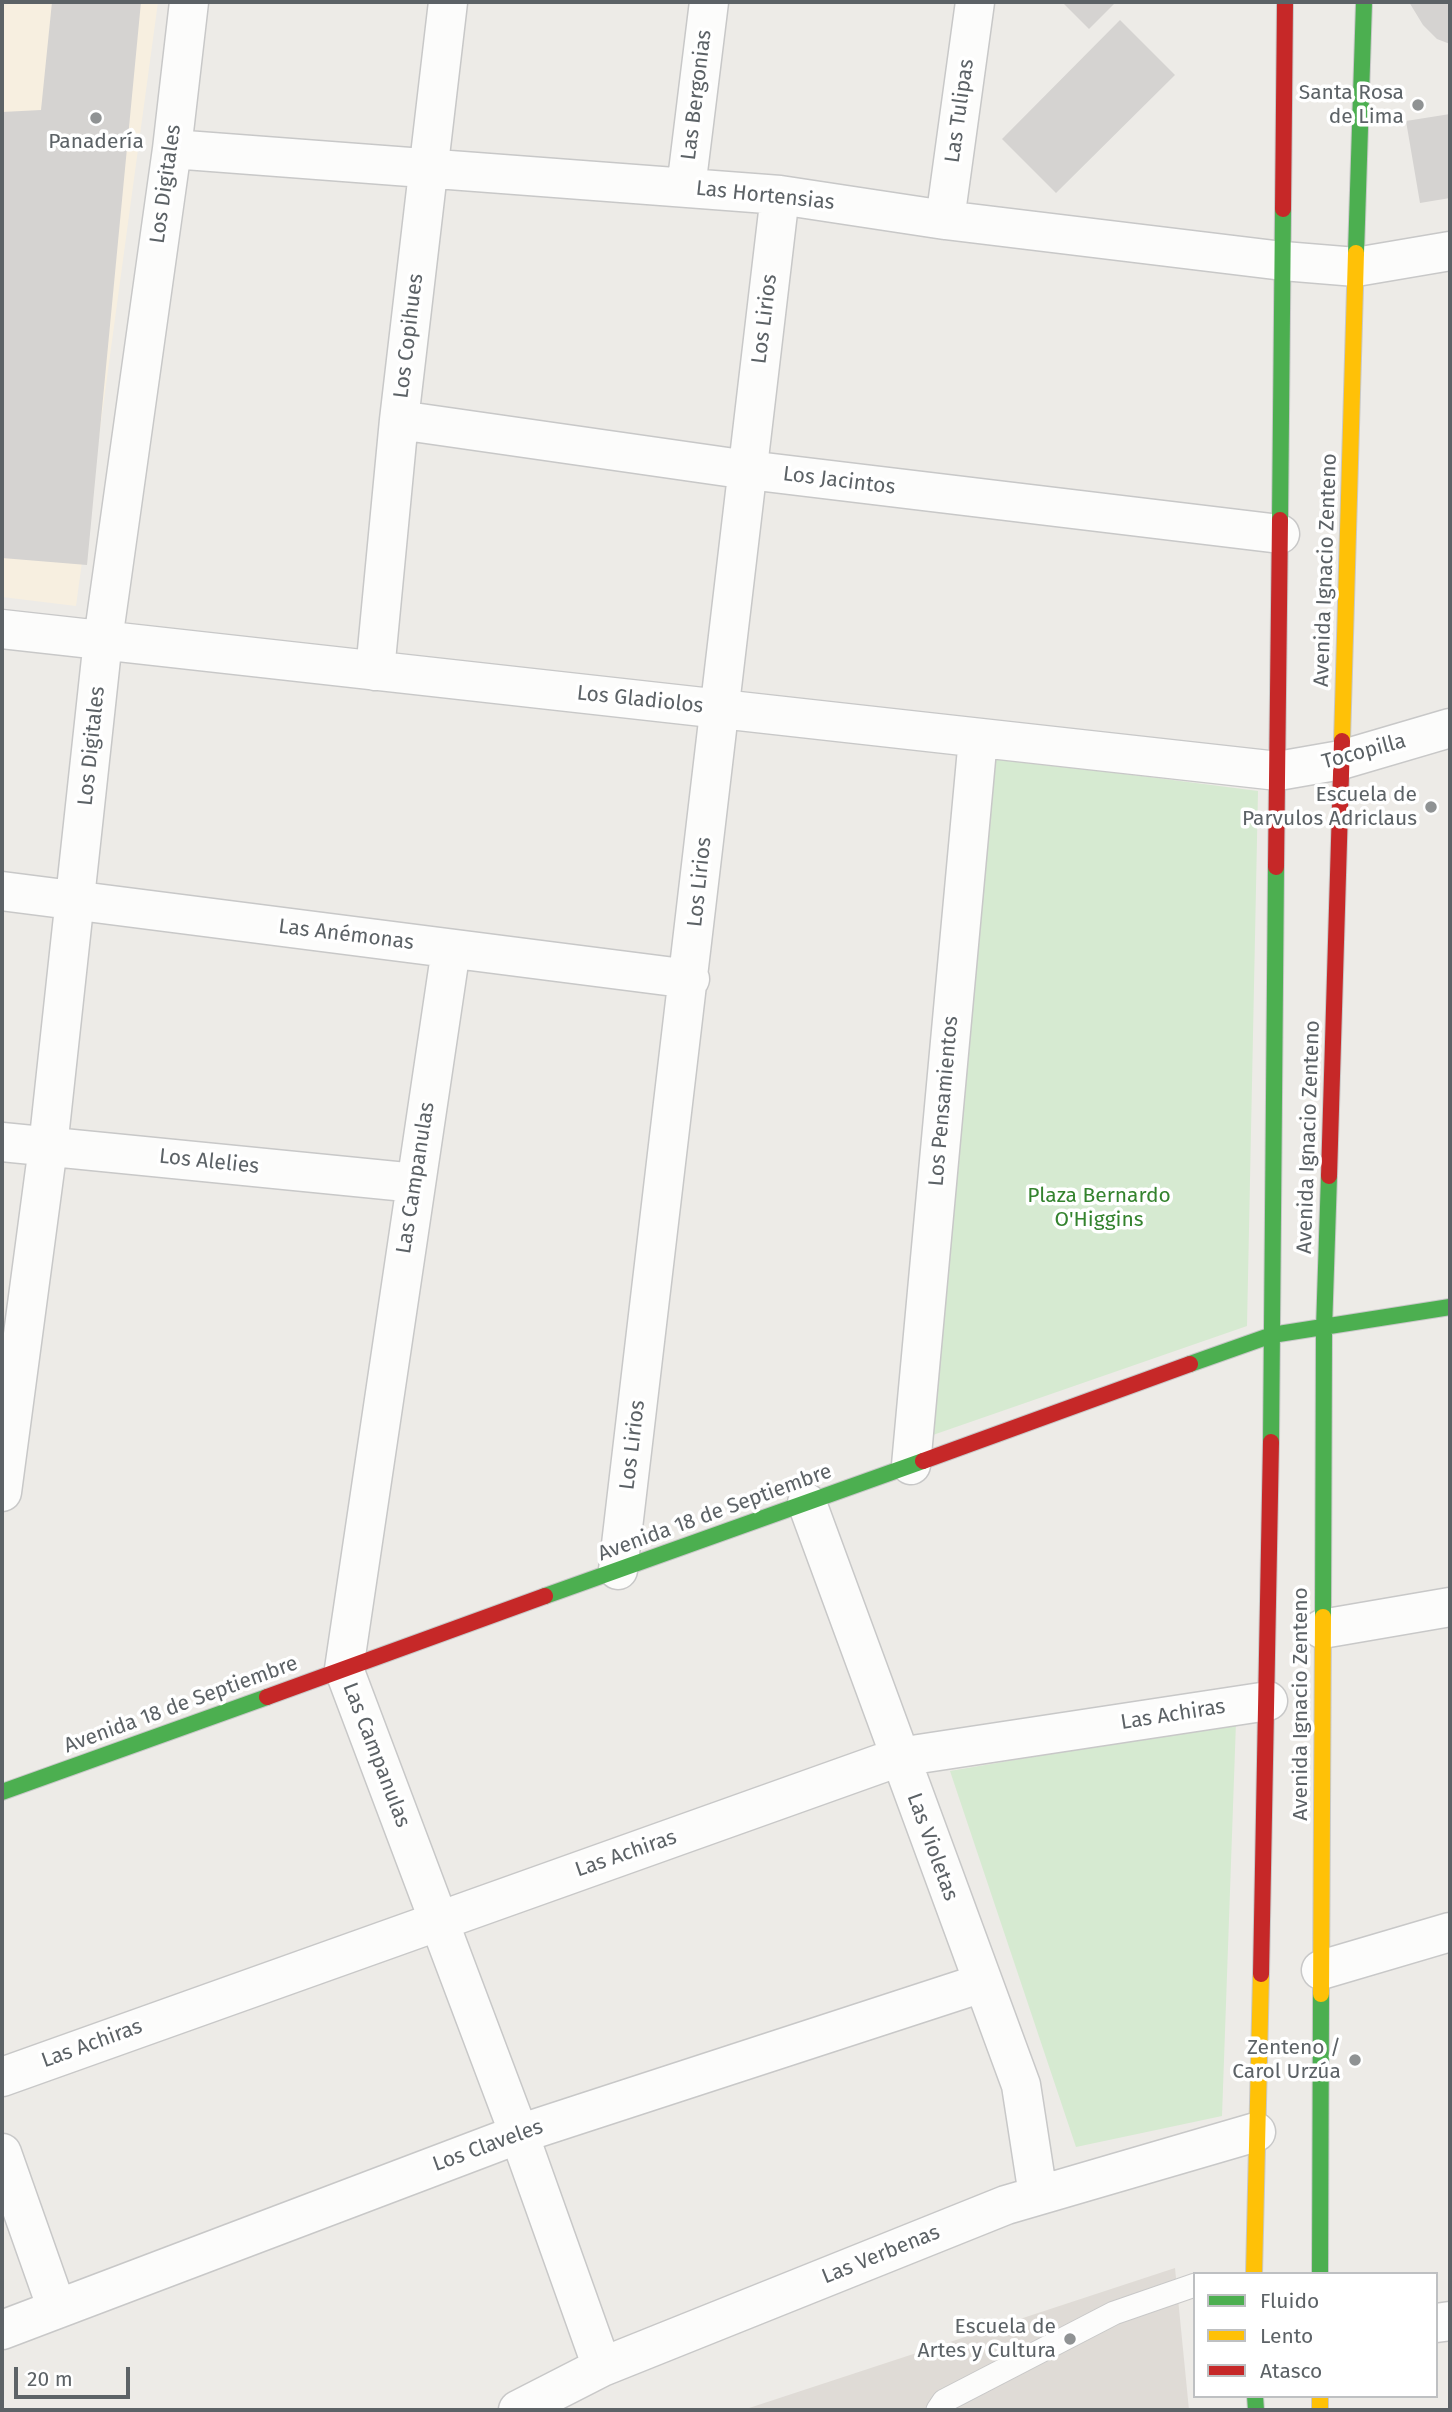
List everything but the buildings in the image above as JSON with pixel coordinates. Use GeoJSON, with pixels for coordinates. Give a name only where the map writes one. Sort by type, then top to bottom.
{"type":"FeatureCollection","features":[{"type":"Feature","properties":{"kind":"main road","name":"Avenida Ignacio Zenteno"},"geometry":{"type":"LineString","coordinates":[[1254,2272],[1268,1701],[1285,2]]}},
{"type":"Feature","properties":{"kind":"main road","name":"Avenida Ignacio Zenteno"},"geometry":{"type":"LineString","coordinates":[[1320,2272],[1324,1329],[1364,2]]}},
{"type":"Feature","properties":{"kind":"main road","name":"Avenida 18 de Septiembre"},"geometry":{"type":"LineString","coordinates":[[2,1791],[1272,1335],[1324,1329],[1450,1307]]}},
{"type":"Feature","properties":{"kind":"street","name":"Los Digitales"},"geometry":{"type":"LineString","coordinates":[[2,1492],[48,1147],[103,640],[172,149],[188,2]]}},
{"type":"Feature","properties":{"kind":"street","name":"Los Copihues"},"geometry":{"type":"LineString","coordinates":[[375,671],[399,420],[448,2]]}},
{"type":"Feature","properties":{"kind":"street","name":"Las Bergonias"},"geometry":{"type":"LineString","coordinates":[[686,188],[709,2]]}},
{"type":"Feature","properties":{"kind":"street","name":"Las Tulipas"},"geometry":{"type":"LineString","coordinates":[[945,220],[975,2]]}},
{"type":"Feature","properties":{"kind":"street","name":"Las Hortensias"},"geometry":{"type":"LineString","coordinates":[[172,149],[780,195],[945,220],[1283,261],[1356,267],[1450,251]]}},
{"type":"Feature","properties":{"kind":"street","name":"Los Lirios"},"geometry":{"type":"LineString","coordinates":[[618,1570],[690,979],[718,709],[780,195]]}},
{"type":"Feature","properties":{"kind":"street","name":"Los Jacintos"},"geometry":{"type":"LineString","coordinates":[[399,420],[748,470],[1280,534]]}},
{"type":"Feature","properties":{"kind":"street","name":"Los Gladiolos"},"geometry":{"type":"LineString","coordinates":[[2,629],[1278,771]]}},
{"type":"Feature","properties":{"kind":"street","name":"Tocopilla"},"geometry":{"type":"LineString","coordinates":[[1278,771],[1341,761],[1450,728]]}},
{"type":"Feature","properties":{"kind":"street","name":"Los Pensamientos"},"geometry":{"type":"LineString","coordinates":[[911,1465],[978,738]]}},
{"type":"Feature","properties":{"kind":"street","name":"Las Anémonas"},"geometry":{"type":"LineString","coordinates":[[2,891],[690,979]]}},
{"type":"Feature","properties":{"kind":"street","name":"Las Campanulas"},"geometry":{"type":"LineString","coordinates":[[451,949],[344,1669],[519,2134],[602,2367]]}},
{"type":"Feature","properties":{"kind":"street","name":"Los Alelies"},"geometry":{"type":"LineString","coordinates":[[2,1142],[416,1183]]}},
{"type":"Feature","properties":{"kind":"street","name":"Las Violetas"},"geometry":{"type":"LineString","coordinates":[[807,1503],[1021,2085],[1038,2195]]}},
{"type":"Feature","properties":{"kind":"street"},"geometry":{"type":"LineString","coordinates":[[1322,1629],[1450,1607]]}},
{"type":"Feature","properties":{"kind":"street","name":"Las Achiras"},"geometry":{"type":"LineString","coordinates":[[2,2077],[899,1757],[1268,1701]]}},
{"type":"Feature","properties":{"kind":"street"},"geometry":{"type":"LineString","coordinates":[[1321,1970],[1450,1932]]}},
{"type":"Feature","properties":{"kind":"street","name":"Los Claveles"},"geometry":{"type":"LineString","coordinates":[[2,2330],[519,2134],[982,1983]]}},
{"type":"Feature","properties":{"kind":"street","name":"Las Verbenas"},"geometry":{"type":"LineString","coordinates":[[518,2410],[602,2367],[1038,2195],[1256,2132]]}},
{"type":"Feature","properties":{"kind":"street"},"geometry":{"type":"LineString","coordinates":[[2,2153],[57,2309]]}},
{"type":"Feature","properties":{"kind":"lane"},"geometry":{"type":"LineString","coordinates":[[937,2410],[944,2402],[1114,2313],[1193,2286]]}},
{"type":"Feature","properties":{"kind":"shaded area"},"geometry":{"type":"Polygon","coordinates":[[[2,2],[158,2],[76,606],[2,597],[2,2]]]}},
{"type":"Feature","properties":{"kind":"shaded area","name":"Escuela de Artes y Cultura"},"geometry":{"type":"Polygon","coordinates":[[[1175,2268],[1189,2410],[743,2410],[1175,2268]]]}},
{"type":"Feature","properties":{"kind":"green space","name":"Plaza Bernardo O'Higgins"},"geometry":{"type":"Polygon","coordinates":[[[986,756],[1258,791],[1247,1326],[930,1436],[986,756]]]}},
{"type":"Feature","properties":{"kind":"green space"},"geometry":{"type":"Polygon","coordinates":[[[1236,1722],[1222,2116],[1076,2147],[950,1771],[1236,1722]]]}},
{"type":"Feature","properties":{"kind":"traffic: fast"},"geometry":{"type":"LineString","coordinates":[[1356,253],[1364,2]]}},
{"type":"Feature","properties":{"kind":"traffic: fast"},"geometry":{"type":"LineString","coordinates":[[1280,520],[1283,209]]}},
{"type":"Feature","properties":{"kind":"traffic: fast"},"geometry":{"type":"LineString","coordinates":[[1271,1442],[1276,867]]}},
{"type":"Feature","properties":{"kind":"traffic: fast"},"geometry":{"type":"LineString","coordinates":[[1323,1617],[1324,1329],[1329,1176]]}},
{"type":"Feature","properties":{"kind":"traffic: fast"},"geometry":{"type":"LineString","coordinates":[[1190,1364],[1272,1335],[1450,1307]]}},
{"type":"Feature","properties":{"kind":"traffic: fast"},"geometry":{"type":"LineString","coordinates":[[545,1596],[923,1461]]}},
{"type":"Feature","properties":{"kind":"traffic: fast"},"geometry":{"type":"LineString","coordinates":[[2,1792],[267,1697]]}},
{"type":"Feature","properties":{"kind":"traffic: fast"},"geometry":{"type":"LineString","coordinates":[[1320,2272],[1321,1994]]}},
{"type":"Feature","properties":{"kind":"traffic: fast"},"geometry":{"type":"LineString","coordinates":[[1255,2398],[1256,2410]]}},
{"type":"Feature","properties":{"kind":"traffic: slow"},"geometry":{"type":"LineString","coordinates":[[1342,741],[1356,253]]}},
{"type":"Feature","properties":{"kind":"traffic: slow"},"geometry":{"type":"LineString","coordinates":[[1321,1994],[1323,1617]]}},
{"type":"Feature","properties":{"kind":"traffic: slow"},"geometry":{"type":"LineString","coordinates":[[1254,2272],[1261,1974]]}},
{"type":"Feature","properties":{"kind":"traffic: slow"},"geometry":{"type":"LineString","coordinates":[[1320,2398],[1320,2410]]}},
{"type":"Feature","properties":{"kind":"traffic: jam"},"geometry":{"type":"LineString","coordinates":[[1283,209],[1285,2]]}},
{"type":"Feature","properties":{"kind":"traffic: jam"},"geometry":{"type":"LineString","coordinates":[[1276,867],[1280,520]]}},
{"type":"Feature","properties":{"kind":"traffic: jam"},"geometry":{"type":"LineString","coordinates":[[1329,1176],[1342,741]]}},
{"type":"Feature","properties":{"kind":"traffic: jam"},"geometry":{"type":"LineString","coordinates":[[923,1461],[1190,1364]]}},
{"type":"Feature","properties":{"kind":"traffic: jam"},"geometry":{"type":"LineString","coordinates":[[1261,1974],[1271,1442]]}},
{"type":"Feature","properties":{"kind":"traffic: jam"},"geometry":{"type":"LineString","coordinates":[[267,1697],[545,1596]]}},
{"type":"Feature","properties":{"kind":"place","name":"Santa Rosa de Lima"},"geometry":{"type":"Point","coordinates":[1418,105]}},
{"type":"Feature","properties":{"kind":"place","name":"Panadería"},"geometry":{"type":"Point","coordinates":[96,118]}},
{"type":"Feature","properties":{"kind":"place","name":"Escuela de Parvulos Adriclaus"},"geometry":{"type":"Point","coordinates":[1431,807]}},
{"type":"Feature","properties":{"kind":"place","name":"Zenteno / Carol Urzúa"},"geometry":{"type":"Point","coordinates":[1355,2060]}},
{"type":"Feature","properties":{"kind":"place","name":"Escuela de Artes y Cultura"},"geometry":{"type":"Point","coordinates":[1070,2339]}}]}
